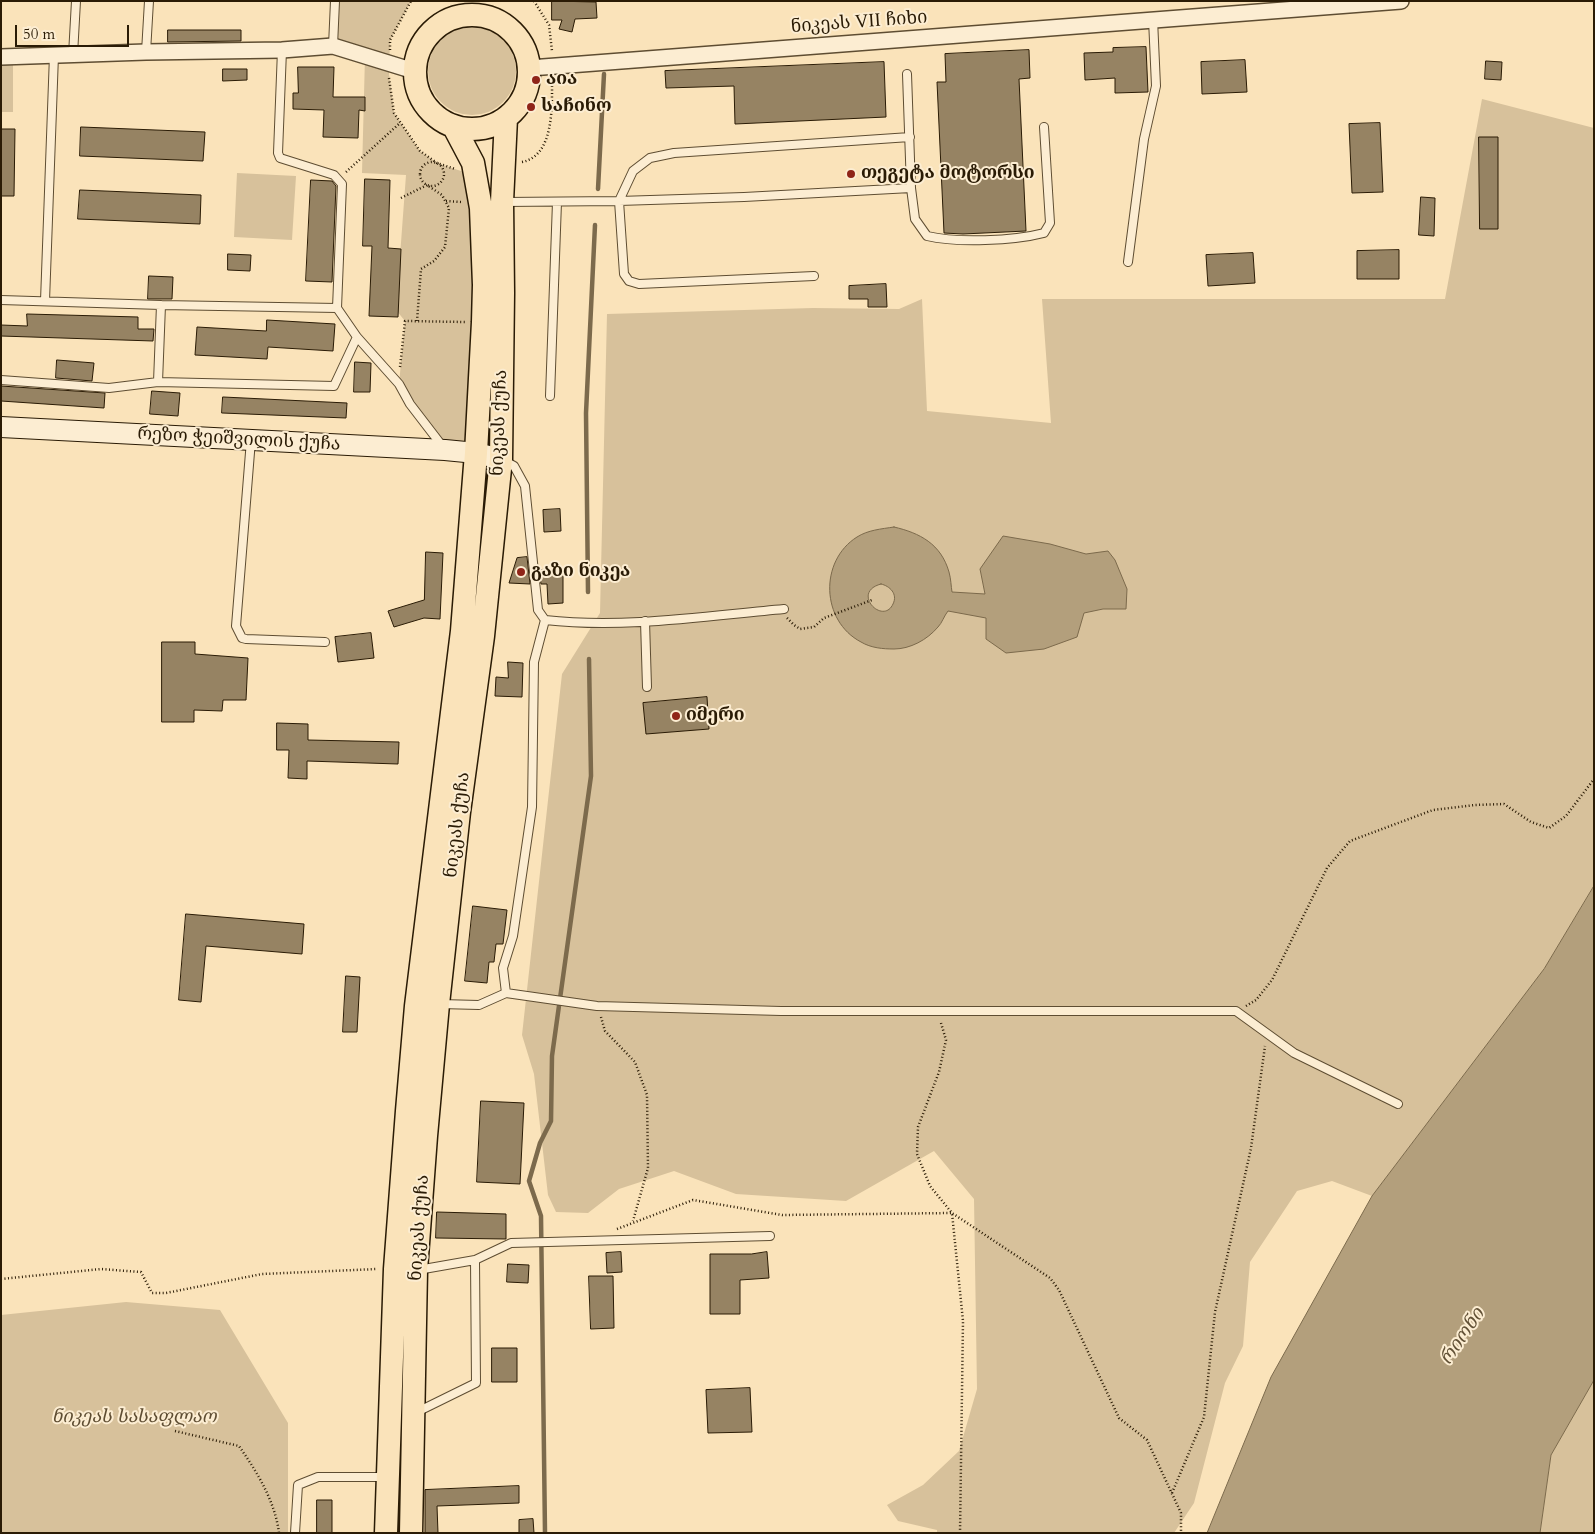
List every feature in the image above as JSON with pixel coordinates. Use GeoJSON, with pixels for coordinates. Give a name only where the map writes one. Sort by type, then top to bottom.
{"type":"FeatureCollection","features":[{"type":"Feature","properties":{"kind":"main road","name":"ნიკეას ქუჩა"},"geometry":{"type":"LineString","coordinates":[[498,10],[526,48],[530,68],[528,88],[519,106],[506,118],[490,127],[472,130],[454,127],[438,118],[425,105],[417,89],[414,71],[417,53],[444,12],[459,15],[479,14],[498,10]]}},
{"type":"Feature","properties":{"kind":"main road","name":"ნიკეას ქუჩა"},"geometry":{"type":"LineString","coordinates":[[411,1533],[413,1414],[405,1269],[438,1004],[459,812],[483,636],[501,459],[502,202],[506,118]]}},
{"type":"Feature","properties":{"kind":"main road","name":"ნიკეას ქუჩა"},"geometry":{"type":"LineString","coordinates":[[386,1533],[388,1476],[405,1269],[416,1006],[462,631],[476,453],[483,322],[484,285],[481,208],[472,163],[454,127]]}},
{"type":"Feature","properties":{"kind":"main road","name":"რეზო ჭეიშვილის ქუჩა"},"geometry":{"type":"LineString","coordinates":[[1,427],[446,450],[476,453],[501,459]]}},
{"type":"Feature","properties":{"kind":"street","name":"ნიკეას VII ჩიხი"},"geometry":{"type":"LineString","coordinates":[[530,68],[1354,3],[1401,1]]}},
{"type":"Feature","properties":{"kind":"street"},"geometry":{"type":"LineString","coordinates":[[1,57],[282,50],[333,46],[414,71]]}},
{"type":"Feature","properties":{"kind":"lane"},"geometry":{"type":"LineString","coordinates":[[73,54],[76,1]]}},
{"type":"Feature","properties":{"kind":"lane"},"geometry":{"type":"LineString","coordinates":[[146,52],[148,1]]}},
{"type":"Feature","properties":{"kind":"lane"},"geometry":{"type":"LineString","coordinates":[[333,46],[335,1]]}},
{"type":"Feature","properties":{"kind":"lane"},"geometry":{"type":"LineString","coordinates":[[1128,262],[1144,139],[1156,86],[1153,19]]}},
{"type":"Feature","properties":{"kind":"lane"},"geometry":{"type":"LineString","coordinates":[[282,50],[278,153],[280,158],[334,175],[342,184],[336,308],[357,337],[399,384],[410,404],[446,450]]}},
{"type":"Feature","properties":{"kind":"lane"},"geometry":{"type":"LineString","coordinates":[[45,301],[54,55]]}},
{"type":"Feature","properties":{"kind":"lane"},"geometry":{"type":"LineString","coordinates":[[907,74],[911,188],[915,219],[927,236],[943,240],[1026,238],[1044,233],[1050,223],[1044,127]]}},
{"type":"Feature","properties":{"kind":"lane"},"geometry":{"type":"LineString","coordinates":[[814,276],[639,284],[629,281],[624,274],[619,201],[634,171],[650,158],[674,153],[910,137]]}},
{"type":"Feature","properties":{"kind":"lane"},"geometry":{"type":"LineString","coordinates":[[502,202],[744,197],[911,188]]}},
{"type":"Feature","properties":{"kind":"lane"},"geometry":{"type":"LineString","coordinates":[[550,396],[558,202]]}},
{"type":"Feature","properties":{"kind":"lane"},"geometry":{"type":"LineString","coordinates":[[1,300],[336,308]]}},
{"type":"Feature","properties":{"kind":"lane"},"geometry":{"type":"LineString","coordinates":[[158,382],[161,305]]}},
{"type":"Feature","properties":{"kind":"lane"},"geometry":{"type":"LineString","coordinates":[[1,380],[109,388],[158,382],[334,386],[357,337]]}},
{"type":"Feature","properties":{"kind":"lane"},"geometry":{"type":"LineString","coordinates":[[251,440],[236,626],[242,638],[246,640],[325,642]]}},
{"type":"Feature","properties":{"kind":"lane"},"geometry":{"type":"LineString","coordinates":[[501,459],[514,466],[525,486],[538,610],[545,620],[534,662],[532,807],[513,936],[503,968],[506,993]]}},
{"type":"Feature","properties":{"kind":"lane"},"geometry":{"type":"LineString","coordinates":[[545,620],[570,622],[645,621],[784,609]]}},
{"type":"Feature","properties":{"kind":"lane"},"geometry":{"type":"LineString","coordinates":[[645,621],[647,687]]}},
{"type":"Feature","properties":{"kind":"lane"},"geometry":{"type":"LineString","coordinates":[[438,1004],[479,1005],[506,993],[597,1006],[781,1011],[1236,1011],[1294,1053],[1398,1104]]}},
{"type":"Feature","properties":{"kind":"lane"},"geometry":{"type":"LineString","coordinates":[[405,1269],[475,1260],[511,1243],[770,1236]]}},
{"type":"Feature","properties":{"kind":"lane"},"geometry":{"type":"LineString","coordinates":[[413,1414],[476,1383],[475,1260]]}},
{"type":"Feature","properties":{"kind":"lane"},"geometry":{"type":"LineString","coordinates":[[295,1533],[298,1485],[318,1477],[388,1476]]}},
{"type":"Feature","properties":{"kind":"path"},"geometry":{"type":"LineString","coordinates":[[401,198],[427,185],[434,186],[444,179],[443,168],[420,151],[394,113],[389,74],[390,40],[410,1]]}},
{"type":"Feature","properties":{"kind":"path"},"geometry":{"type":"LineString","coordinates":[[504,166],[531,160],[542,148],[548,134],[553,55],[549,25],[534,1]]}},
{"type":"Feature","properties":{"kind":"path"},"geometry":{"type":"LineString","coordinates":[[339,179],[400,123]]}},
{"type":"Feature","properties":{"kind":"path"},"geometry":{"type":"LineString","coordinates":[[417,321],[421,269],[434,261],[445,247],[449,208],[442,195],[423,182],[420,175],[422,167],[429,162],[467,173],[474,171]]}},
{"type":"Feature","properties":{"kind":"path"},"geometry":{"type":"LineString","coordinates":[[399,384],[405,321],[483,322]]}},
{"type":"Feature","properties":{"kind":"path"},"geometry":{"type":"LineString","coordinates":[[784,609],[786,617],[800,629],[814,627],[824,618],[872,600]]}},
{"type":"Feature","properties":{"kind":"path"},"geometry":{"type":"LineString","coordinates":[[1236,1011],[1256,1000],[1272,980],[1327,868],[1350,841],[1433,810],[1475,805],[1504,804],[1531,822],[1549,828],[1566,816],[1594,779]]}},
{"type":"Feature","properties":{"kind":"path"},"geometry":{"type":"LineString","coordinates":[[597,1006],[605,1031],[635,1062],[647,1095],[648,1168],[633,1222]]}},
{"type":"Feature","properties":{"kind":"path"},"geometry":{"type":"LineString","coordinates":[[938,1012],[946,1040],[939,1072],[918,1127],[917,1154],[930,1186],[952,1213],[1050,1278],[1060,1290],[1119,1418],[1147,1440],[1181,1513],[1181,1533]]}},
{"type":"Feature","properties":{"kind":"path"},"geometry":{"type":"LineString","coordinates":[[1172,1493],[1204,1417],[1215,1312],[1251,1148],[1261,1083],[1266,1033]]}},
{"type":"Feature","properties":{"kind":"path"},"geometry":{"type":"LineString","coordinates":[[616,1229],[693,1200],[782,1214],[952,1213]]}},
{"type":"Feature","properties":{"kind":"path"},"geometry":{"type":"LineString","coordinates":[[952,1213],[963,1321],[960,1533]]}},
{"type":"Feature","properties":{"kind":"path"},"geometry":{"type":"LineString","coordinates":[[1,1279],[101,1269],[141,1272],[152,1293],[166,1293],[262,1274],[405,1269]]}},
{"type":"Feature","properties":{"kind":"path"},"geometry":{"type":"LineString","coordinates":[[175,1431],[239,1446],[256,1470],[267,1492],[278,1524],[279,1533]]}},
{"type":"Feature","properties":{"kind":"green space"},"geometry":{"type":"Polygon","coordinates":[[[335,1],[411,1],[390,40],[389,74],[394,113],[420,151],[437,163],[467,173],[474,171],[476,453],[445,450],[399,384],[405,321],[396,310],[406,175],[362,173],[365,56],[333,46],[335,1]]]}},
{"type":"Feature","properties":{"kind":"green space"},"geometry":{"type":"Polygon","coordinates":[[[463,27],[481,27],[497,34],[509,46],[516,62],[516,80],[509,96],[497,108],[481,115],[463,115],[447,108],[435,96],[428,80],[428,62],[435,46],[447,34],[463,27]]]}},
{"type":"Feature","properties":{"kind":"green space"},"geometry":{"type":"Polygon","coordinates":[[[1,57],[13,57],[13,112],[1,112],[1,57]]]}},
{"type":"Feature","properties":{"kind":"green space"},"geometry":{"type":"Polygon","coordinates":[[[1482,99],[1594,128],[1594,886],[1544,969],[1372,1196],[1332,1181],[1297,1191],[1250,1262],[1243,1346],[1225,1383],[1194,1503],[1174,1533],[937,1533],[937,1530],[898,1521],[887,1505],[923,1485],[959,1451],[977,1389],[974,1199],[934,1151],[846,1201],[736,1194],[674,1171],[619,1189],[588,1213],[556,1212],[548,1195],[534,1074],[522,1035],[562,674],[600,613],[607,314],[813,308],[899,309],[922,299],[927,411],[1051,423],[1042,299],[1445,299],[1482,99]]]}},
{"type":"Feature","properties":{"kind":"green space"},"geometry":{"type":"Polygon","coordinates":[[[237,173],[296,176],[292,240],[234,237],[237,173]]]}},
{"type":"Feature","properties":{"kind":"green space","name":"ნიკეას სასაფლაო"},"geometry":{"type":"Polygon","coordinates":[[[126,1302],[220,1310],[288,1423],[288,1533],[1,1533],[1,1315],[126,1302]]]}},
{"type":"Feature","properties":{"kind":"green space"},"geometry":{"type":"Polygon","coordinates":[[[1594,1380],[1594,1533],[1540,1533],[1551,1455],[1594,1380]]]}},
{"type":"Feature","properties":{"kind":"water"},"geometry":{"type":"Polygon","coordinates":[[[894,527],[921,536],[935,547],[941,554],[950,575],[952,592],[985,594],[980,569],[1003,536],[1050,544],[1086,554],[1108,551],[1115,560],[1127,589],[1126,609],[1103,609],[1084,613],[1077,637],[1044,649],[1006,653],[986,639],[986,618],[948,611],[934,632],[912,645],[900,649],[869,646],[848,632],[838,620],[832,606],[830,591],[831,575],[836,561],[845,548],[857,537],[870,531],[894,527]],[[881,584],[872,588],[868,594],[872,605],[883,611],[888,610],[894,600],[892,591],[881,584]]]}},
{"type":"Feature","properties":{"kind":"water","name":"რიონი"},"geometry":{"type":"Polygon","coordinates":[[[1594,886],[1594,1380],[1551,1455],[1540,1533],[1207,1533],[1271,1377],[1372,1196],[1544,969],[1594,886]]]}},
{"type":"Feature","properties":{"kind":"building"},"geometry":{"type":"Polygon","coordinates":[[[552,1],[596,2],[597,18],[575,19],[572,32],[559,29],[562,20],[552,20],[552,1]]]}},
{"type":"Feature","properties":{"kind":"building"},"geometry":{"type":"Polygon","coordinates":[[[168,30],[241,30],[241,41],[168,42],[168,30]]]}},
{"type":"Feature","properties":{"kind":"building"},"geometry":{"type":"Polygon","coordinates":[[[1146,47],[1148,92],[1115,93],[1115,78],[1085,80],[1084,53],[1113,52],[1113,48],[1146,47]]]}},
{"type":"Feature","properties":{"kind":"building"},"geometry":{"type":"Polygon","coordinates":[[[1029,50],[1030,78],[1019,79],[1026,231],[944,233],[937,82],[946,82],[945,54],[1029,50]]]}},
{"type":"Feature","properties":{"kind":"building"},"geometry":{"type":"Polygon","coordinates":[[[1245,60],[1247,92],[1202,94],[1201,62],[1245,60]]]}},
{"type":"Feature","properties":{"kind":"building"},"geometry":{"type":"Polygon","coordinates":[[[1486,61],[1502,62],[1501,80],[1485,79],[1486,61]]]}},
{"type":"Feature","properties":{"kind":"building"},"geometry":{"type":"Polygon","coordinates":[[[884,62],[886,117],[735,124],[734,86],[666,88],[665,71],[884,62]]]}},
{"type":"Feature","properties":{"kind":"building"},"geometry":{"type":"Polygon","coordinates":[[[298,67],[334,67],[333,97],[365,97],[365,111],[359,110],[358,138],[323,137],[324,110],[293,109],[293,93],[298,93],[298,67]]]}},
{"type":"Feature","properties":{"kind":"building"},"geometry":{"type":"Polygon","coordinates":[[[223,69],[247,69],[247,80],[223,81],[223,69]]]}},
{"type":"Feature","properties":{"kind":"building"},"geometry":{"type":"Polygon","coordinates":[[[1380,123],[1383,192],[1352,193],[1349,124],[1380,123]]]}},
{"type":"Feature","properties":{"kind":"building"},"geometry":{"type":"Polygon","coordinates":[[[81,127],[205,132],[203,161],[80,156],[81,127]]]}},
{"type":"Feature","properties":{"kind":"building"},"geometry":{"type":"Polygon","coordinates":[[[1,129],[15,129],[14,196],[1,196],[1,129]]]}},
{"type":"Feature","properties":{"kind":"building"},"geometry":{"type":"Polygon","coordinates":[[[1479,137],[1498,137],[1498,229],[1480,229],[1479,137]]]}},
{"type":"Feature","properties":{"kind":"building"},"geometry":{"type":"Polygon","coordinates":[[[365,179],[390,180],[388,248],[401,249],[398,317],[369,316],[372,246],[363,246],[365,179]]]}},
{"type":"Feature","properties":{"kind":"building"},"geometry":{"type":"Polygon","coordinates":[[[311,180],[332,181],[336,186],[332,282],[306,281],[311,180]]]}},
{"type":"Feature","properties":{"kind":"building"},"geometry":{"type":"Polygon","coordinates":[[[80,190],[201,195],[200,224],[78,219],[80,190]]]}},
{"type":"Feature","properties":{"kind":"building"},"geometry":{"type":"Polygon","coordinates":[[[1421,197],[1435,198],[1434,236],[1419,235],[1421,197]]]}},
{"type":"Feature","properties":{"kind":"building"},"geometry":{"type":"Polygon","coordinates":[[[1399,250],[1399,279],[1357,279],[1357,251],[1399,250]]]}},
{"type":"Feature","properties":{"kind":"building"},"geometry":{"type":"Polygon","coordinates":[[[1253,253],[1255,283],[1208,286],[1206,255],[1253,253]]]}},
{"type":"Feature","properties":{"kind":"building"},"geometry":{"type":"Polygon","coordinates":[[[228,254],[251,255],[250,271],[228,270],[228,254]]]}},
{"type":"Feature","properties":{"kind":"building"},"geometry":{"type":"Polygon","coordinates":[[[149,276],[173,277],[172,299],[148,299],[149,276]]]}},
{"type":"Feature","properties":{"kind":"building"},"geometry":{"type":"Polygon","coordinates":[[[886,284],[887,307],[868,307],[868,299],[849,299],[849,286],[886,284]]]}},
{"type":"Feature","properties":{"kind":"building"},"geometry":{"type":"Polygon","coordinates":[[[27,314],[138,317],[138,329],[154,329],[153,341],[1,336],[1,325],[27,326],[27,314]]]}},
{"type":"Feature","properties":{"kind":"building"},"geometry":{"type":"Polygon","coordinates":[[[267,320],[335,324],[333,351],[268,347],[267,359],[195,355],[197,327],[266,331],[267,320]]]}},
{"type":"Feature","properties":{"kind":"building"},"geometry":{"type":"Polygon","coordinates":[[[57,360],[94,363],[92,381],[56,378],[57,360]]]}},
{"type":"Feature","properties":{"kind":"building"},"geometry":{"type":"Polygon","coordinates":[[[355,362],[371,363],[370,392],[354,392],[355,362]]]}},
{"type":"Feature","properties":{"kind":"building"},"geometry":{"type":"Polygon","coordinates":[[[1,386],[105,393],[104,408],[1,401],[1,386]]]}},
{"type":"Feature","properties":{"kind":"building"},"geometry":{"type":"Polygon","coordinates":[[[152,391],[180,393],[178,416],[150,414],[152,391]]]}},
{"type":"Feature","properties":{"kind":"building"},"geometry":{"type":"Polygon","coordinates":[[[223,397],[347,403],[346,418],[222,413],[223,397]]]}},
{"type":"Feature","properties":{"kind":"building"},"geometry":{"type":"Polygon","coordinates":[[[560,509],[561,531],[544,532],[543,510],[560,509]]]}},
{"type":"Feature","properties":{"kind":"building"},"geometry":{"type":"Polygon","coordinates":[[[426,552],[443,553],[440,619],[424,618],[394,627],[388,611],[424,600],[426,552]]]}},
{"type":"Feature","properties":{"kind":"building"},"geometry":{"type":"Polygon","coordinates":[[[527,557],[530,584],[509,583],[517,558],[527,557]]]}},
{"type":"Feature","properties":{"kind":"building"},"geometry":{"type":"Polygon","coordinates":[[[563,569],[563,603],[548,604],[547,584],[541,584],[539,570],[563,569]]]}},
{"type":"Feature","properties":{"kind":"building"},"geometry":{"type":"Polygon","coordinates":[[[371,633],[374,658],[338,662],[335,637],[371,633]]]}},
{"type":"Feature","properties":{"kind":"building"},"geometry":{"type":"Polygon","coordinates":[[[162,642],[195,642],[195,654],[248,658],[246,700],[223,700],[222,711],[194,710],[194,722],[162,722],[162,642]]]}},
{"type":"Feature","properties":{"kind":"building"},"geometry":{"type":"Polygon","coordinates":[[[508,662],[523,663],[522,697],[495,696],[496,677],[508,678],[508,662]]]}},
{"type":"Feature","properties":{"kind":"building","name":"იმერი"},"geometry":{"type":"Polygon","coordinates":[[[707,697],[709,729],[646,734],[643,703],[707,697]]]}},
{"type":"Feature","properties":{"kind":"building"},"geometry":{"type":"Polygon","coordinates":[[[277,723],[308,724],[308,740],[399,742],[398,764],[307,761],[307,779],[288,778],[289,750],[277,750],[277,723]]]}},
{"type":"Feature","properties":{"kind":"building"},"geometry":{"type":"Polygon","coordinates":[[[473,906],[507,910],[503,944],[496,944],[494,962],[489,962],[487,983],[465,981],[473,906]]]}},
{"type":"Feature","properties":{"kind":"building"},"geometry":{"type":"Polygon","coordinates":[[[186,914],[304,924],[302,954],[206,946],[201,1002],[179,1000],[186,914]]]}},
{"type":"Feature","properties":{"kind":"building"},"geometry":{"type":"Polygon","coordinates":[[[346,976],[360,977],[357,1032],[343,1032],[346,976]]]}},
{"type":"Feature","properties":{"kind":"building"},"geometry":{"type":"Polygon","coordinates":[[[481,1101],[524,1103],[520,1184],[477,1182],[481,1101]]]}},
{"type":"Feature","properties":{"kind":"building"},"geometry":{"type":"Polygon","coordinates":[[[437,1212],[506,1214],[506,1239],[436,1238],[437,1212]]]}},
{"type":"Feature","properties":{"kind":"building"},"geometry":{"type":"Polygon","coordinates":[[[621,1252],[622,1272],[607,1273],[606,1253],[621,1252]]]}},
{"type":"Feature","properties":{"kind":"building"},"geometry":{"type":"Polygon","coordinates":[[[767,1252],[769,1278],[740,1280],[740,1314],[710,1314],[710,1254],[767,1252]]]}},
{"type":"Feature","properties":{"kind":"building"},"geometry":{"type":"Polygon","coordinates":[[[508,1264],[529,1265],[528,1283],[507,1282],[508,1264]]]}},
{"type":"Feature","properties":{"kind":"building"},"geometry":{"type":"Polygon","coordinates":[[[589,1276],[613,1276],[614,1328],[591,1329],[589,1276]]]}},
{"type":"Feature","properties":{"kind":"building"},"geometry":{"type":"Polygon","coordinates":[[[492,1348],[517,1348],[517,1382],[492,1382],[492,1348]]]}},
{"type":"Feature","properties":{"kind":"building"},"geometry":{"type":"Polygon","coordinates":[[[750,1388],[752,1432],[708,1433],[706,1390],[750,1388]]]}},
{"type":"Feature","properties":{"kind":"building"},"geometry":{"type":"Polygon","coordinates":[[[519,1486],[519,1503],[437,1506],[438,1533],[425,1533],[425,1490],[519,1486]]]}},
{"type":"Feature","properties":{"kind":"building"},"geometry":{"type":"Polygon","coordinates":[[[317,1500],[332,1500],[332,1533],[317,1533],[317,1500]]]}},
{"type":"Feature","properties":{"kind":"building"},"geometry":{"type":"Polygon","coordinates":[[[533,1519],[534,1533],[519,1533],[519,1520],[533,1519]]]}},
{"type":"Feature","properties":{"kind":"waterway"},"geometry":{"type":"LineString","coordinates":[[598,189],[604,74]]}},
{"type":"Feature","properties":{"kind":"waterway"},"geometry":{"type":"LineString","coordinates":[[588,592],[586,413],[595,225]]}},
{"type":"Feature","properties":{"kind":"waterway"},"geometry":{"type":"LineString","coordinates":[[545,1533],[541,1216],[529,1181],[540,1143],[551,1121],[552,1056],[591,776],[589,659]]}},
{"type":"Feature","properties":{"kind":"place","name":"აია"},"geometry":{"type":"Point","coordinates":[536,80]}},
{"type":"Feature","properties":{"kind":"place","name":"საჩინო"},"geometry":{"type":"Point","coordinates":[531,107]}},
{"type":"Feature","properties":{"kind":"place","name":"თეგეტა მოტორსი"},"geometry":{"type":"Point","coordinates":[851,174]}},
{"type":"Feature","properties":{"kind":"place","name":"გაზი ნიკეა"},"geometry":{"type":"Point","coordinates":[521,572]}},
{"type":"Feature","properties":{"kind":"place","name":"იმერი"},"geometry":{"type":"Point","coordinates":[676,716]}}]}
